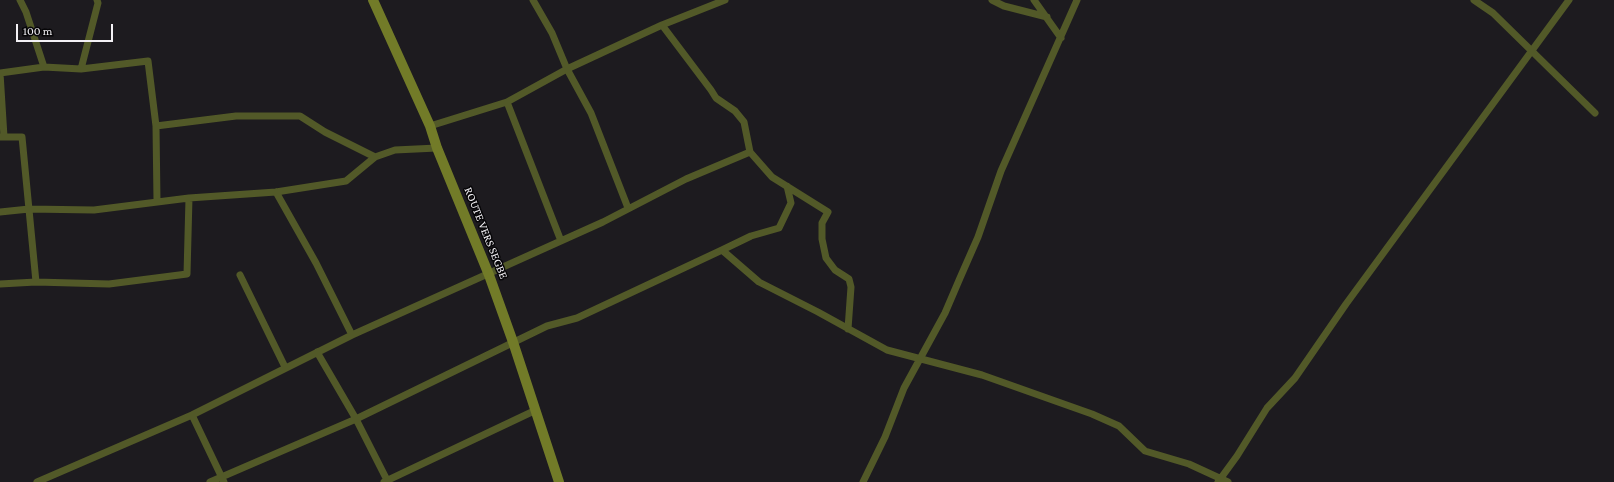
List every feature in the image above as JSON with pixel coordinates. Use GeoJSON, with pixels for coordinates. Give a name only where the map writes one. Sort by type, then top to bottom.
{"type":"FeatureCollection","features":[{"type":"Feature","properties":{"kind":"main road","name":"ROUTE VERS SEGBE"},"geometry":{"type":"LineString","coordinates":[[373,0],[430,126],[437,148],[489,275],[536,410],[559,482]]}},
{"type":"Feature","properties":{"kind":"street"},"geometry":{"type":"LineString","coordinates":[[20,0],[26,12],[44,67]]}},
{"type":"Feature","properties":{"kind":"street"},"geometry":{"type":"LineString","coordinates":[[81,69],[98,3],[97,0]]}},
{"type":"Feature","properties":{"kind":"street"},"geometry":{"type":"LineString","coordinates":[[533,0],[552,33],[567,69],[591,113],[628,208]]}},
{"type":"Feature","properties":{"kind":"street"},"geometry":{"type":"LineString","coordinates":[[430,126],[507,102],[567,69],[662,25],[725,0]]}},
{"type":"Feature","properties":{"kind":"street"},"geometry":{"type":"LineString","coordinates":[[992,0],[1004,6],[1047,17]]}},
{"type":"Feature","properties":{"kind":"street"},"geometry":{"type":"LineString","coordinates":[[1034,0],[1061,38]]}},
{"type":"Feature","properties":{"kind":"street"},"geometry":{"type":"LineString","coordinates":[[863,482],[884,437],[904,388],[945,313],[978,237],[1001,172],[1077,0]]}},
{"type":"Feature","properties":{"kind":"street"},"geometry":{"type":"LineString","coordinates":[[1474,0],[1493,13],[1595,114]]}},
{"type":"Feature","properties":{"kind":"street"},"geometry":{"type":"LineString","coordinates":[[1219,481],[1237,456],[1267,408],[1295,378],[1346,304],[1569,0]]}},
{"type":"Feature","properties":{"kind":"street"},"geometry":{"type":"LineString","coordinates":[[662,25],[716,98],[735,111],[744,122],[750,152],[772,177],[828,212],[822,223],[822,239],[826,258],[835,270],[849,279],[851,287],[848,329]]}},
{"type":"Feature","properties":{"kind":"street"},"geometry":{"type":"LineString","coordinates":[[36,282],[22,137],[2,137],[0,73],[44,67],[81,69],[148,61],[156,126],[157,201]]}},
{"type":"Feature","properties":{"kind":"street"},"geometry":{"type":"LineString","coordinates":[[507,102],[561,241]]}},
{"type":"Feature","properties":{"kind":"street"},"geometry":{"type":"LineString","coordinates":[[156,126],[236,116],[300,116],[325,132],[375,157]]}},
{"type":"Feature","properties":{"kind":"street"},"geometry":{"type":"LineString","coordinates":[[0,212],[29,209],[94,210],[157,201],[276,192],[346,181],[375,157],[395,150],[437,148]]}},
{"type":"Feature","properties":{"kind":"street"},"geometry":{"type":"LineString","coordinates":[[37,482],[192,415],[285,367],[352,335],[489,275],[603,222],[686,179],[750,152]]}},
{"type":"Feature","properties":{"kind":"street"},"geometry":{"type":"LineString","coordinates":[[210,482],[223,479],[356,419],[547,326],[577,318],[751,236],[779,228],[791,203],[787,186]]}},
{"type":"Feature","properties":{"kind":"street"},"geometry":{"type":"LineString","coordinates":[[276,192],[316,263],[352,335]]}},
{"type":"Feature","properties":{"kind":"street"},"geometry":{"type":"LineString","coordinates":[[0,284],[36,282],[109,284],[187,274],[189,198]]}},
{"type":"Feature","properties":{"kind":"street"},"geometry":{"type":"LineString","coordinates":[[722,250],[759,282],[887,350],[982,375],[1092,414],[1119,426],[1145,451],[1189,464],[1219,481],[1228,482]]}},
{"type":"Feature","properties":{"kind":"street"},"geometry":{"type":"LineString","coordinates":[[240,275],[285,367]]}},
{"type":"Feature","properties":{"kind":"street"},"geometry":{"type":"LineString","coordinates":[[318,352],[356,419],[386,482],[536,410]]}},
{"type":"Feature","properties":{"kind":"street"},"geometry":{"type":"LineString","coordinates":[[192,415],[223,479]]}}]}
